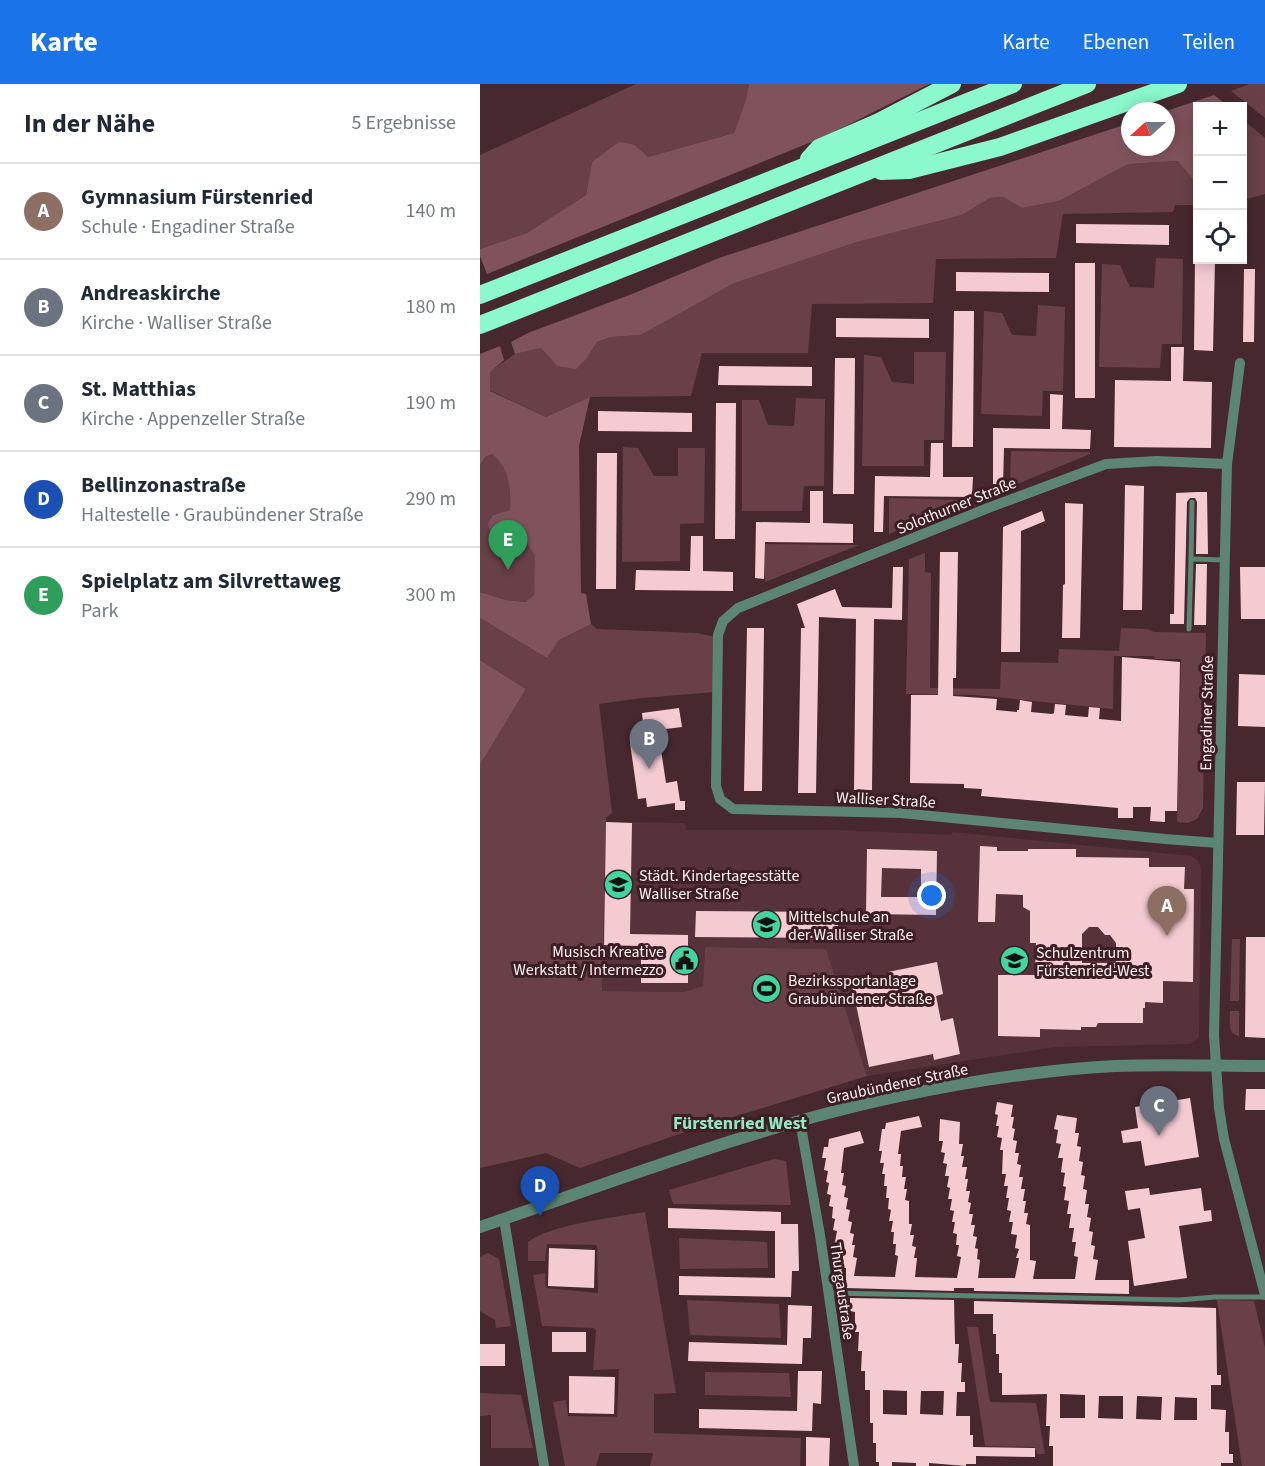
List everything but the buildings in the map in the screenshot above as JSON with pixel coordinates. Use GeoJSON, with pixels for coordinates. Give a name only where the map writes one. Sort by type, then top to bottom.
{"type":"FeatureCollection","features":[{"type":"Feature","properties":{"kind":"highway"},"geometry":{"type":"LineString","coordinates":[[800,169],[819,148],[879,122],[952,84]]}},
{"type":"Feature","properties":{"kind":"highway"},"geometry":{"type":"LineString","coordinates":[[480,295],[1013,84]]}},
{"type":"Feature","properties":{"kind":"highway"},"geometry":{"type":"LineString","coordinates":[[480,325],[1087,84]]}},
{"type":"Feature","properties":{"kind":"highway"},"geometry":{"type":"LineString","coordinates":[[867,172],[909,170],[1000,147],[1178,84]]}},
{"type":"Feature","properties":{"kind":"street","name":"Engadiner Straße"},"geometry":{"type":"LineString","coordinates":[[1240,363],[1227,464],[1214,1035],[1219,1108],[1224,1139],[1265,1296]]}},
{"type":"Feature","properties":{"kind":"street","name":"Solothurner Straße"},"geometry":{"type":"LineString","coordinates":[[718,635],[723,621],[738,608],[988,508],[1106,464],[1157,461],[1227,464]]}},
{"type":"Feature","properties":{"kind":"street","name":"Walliser Straße"},"geometry":{"type":"LineString","coordinates":[[718,635],[716,786],[720,799],[734,809],[901,813],[1218,843]]}},
{"type":"Feature","properties":{"kind":"street","name":"Graubündener Straße"},"geometry":{"type":"LineString","coordinates":[[480,1227],[706,1150],[800,1121],[901,1096],[1029,1074],[1114,1066],[1265,1066]]}},
{"type":"Feature","properties":{"kind":"street","name":"Thurgaustraße"},"geometry":{"type":"LineString","coordinates":[[800,1121],[854,1466]]}},
{"type":"Feature","properties":{"kind":"street"},"geometry":{"type":"LineString","coordinates":[[504,1219],[544,1466]]}},
{"type":"Feature","properties":{"kind":"lane"},"geometry":{"type":"LineString","coordinates":[[1189,629],[1192,502]]}},
{"type":"Feature","properties":{"kind":"lane"},"geometry":{"type":"LineString","coordinates":[[1191,559],[1225,560]]}},
{"type":"Feature","properties":{"kind":"lane"},"geometry":{"type":"LineString","coordinates":[[828,1293],[1179,1300],[1265,1296]]}},
{"type":"Feature","properties":{"kind":"shaded area"},"geometry":{"type":"Polygon","coordinates":[[[636,84],[749,84],[734,133],[648,157],[635,145],[592,162],[586,195],[527,233],[480,249],[480,155],[636,84]]]}},
{"type":"Feature","properties":{"kind":"shaded area"},"geometry":{"type":"Polygon","coordinates":[[[749,84],[929,84],[826,136],[487,274],[480,256],[480,249],[527,233],[586,195],[592,162],[619,142],[635,145],[648,157],[734,133],[749,84]]]}},
{"type":"Feature","properties":{"kind":"shaded area"},"geometry":{"type":"Polygon","coordinates":[[[1249,84],[1265,84],[1265,118],[1247,102],[1231,91],[1249,84]]]}},
{"type":"Feature","properties":{"kind":"shaded area"},"geometry":{"type":"Polygon","coordinates":[[[1214,95],[1223,102],[1193,102],[1214,95]]]}},
{"type":"Feature","properties":{"kind":"shaded area"},"geometry":{"type":"Polygon","coordinates":[[[1193,102],[1193,179],[1178,161],[1128,164],[1059,201],[1022,208],[1003,197],[990,198],[962,215],[857,242],[734,283],[641,335],[611,337],[597,342],[587,358],[576,369],[557,366],[541,348],[515,354],[511,342],[528,333],[719,258],[1121,126],[1121,156],[1175,156],[1175,108],[1193,102]]]}},
{"type":"Feature","properties":{"kind":"shaded area"},"geometry":{"type":"Polygon","coordinates":[[[1247,123],[1265,138],[1265,194],[1247,199],[1247,123]]]}},
{"type":"Feature","properties":{"kind":"shaded area"},"geometry":{"type":"Polygon","coordinates":[[[1179,161],[1193,179],[1193,205],[1175,205],[1173,212],[1063,214],[1056,258],[936,259],[933,303],[812,304],[808,353],[702,353],[691,396],[590,397],[546,417],[490,390],[489,372],[515,354],[541,348],[557,366],[587,358],[597,342],[611,337],[641,335],[733,283],[857,242],[962,215],[990,198],[1003,197],[1022,208],[1059,201],[1128,164],[1179,161]]]}},
{"type":"Feature","properties":{"kind":"shaded area"},"geometry":{"type":"Polygon","coordinates":[[[1156,258],[1183,259],[1182,344],[1162,344],[1160,368],[1099,367],[1102,264],[1120,265],[1130,287],[1154,288],[1156,258]]]}},
{"type":"Feature","properties":{"kind":"shaded area"},"geometry":{"type":"Polygon","coordinates":[[[1038,305],[1065,307],[1063,391],[1043,391],[1042,416],[981,414],[984,311],[1002,313],[1012,335],[1036,336],[1038,305]]]}},
{"type":"Feature","properties":{"kind":"shaded area"},"geometry":{"type":"Polygon","coordinates":[[[500,346],[504,360],[490,372],[490,391],[546,417],[590,397],[579,446],[581,593],[586,594],[591,624],[559,640],[547,658],[480,618],[480,592],[506,600],[526,602],[534,595],[535,555],[527,544],[494,542],[488,524],[493,515],[510,510],[508,479],[503,466],[492,454],[485,457],[480,465],[480,354],[500,346]]]}},
{"type":"Feature","properties":{"kind":"shaded area"},"geometry":{"type":"Polygon","coordinates":[[[914,352],[946,352],[944,440],[924,440],[924,466],[862,466],[864,355],[881,357],[892,382],[914,384],[914,352]]]}},
{"type":"Feature","properties":{"kind":"shaded area"},"geometry":{"type":"Polygon","coordinates":[[[796,398],[825,399],[824,486],[804,486],[802,511],[742,511],[742,400],[759,400],[768,425],[794,426],[796,398]]]}},
{"type":"Feature","properties":{"kind":"shaded area"},"geometry":{"type":"Polygon","coordinates":[[[623,447],[638,448],[654,476],[678,476],[678,448],[705,448],[704,523],[680,524],[680,561],[622,562],[623,447]]]}},
{"type":"Feature","properties":{"kind":"shaded area"},"geometry":{"type":"Polygon","coordinates":[[[1011,451],[1090,452],[1090,454],[1010,487],[1011,451]]]}},
{"type":"Feature","properties":{"kind":"shaded area"},"geometry":{"type":"Polygon","coordinates":[[[492,454],[503,466],[510,494],[510,510],[493,515],[494,542],[527,544],[536,555],[534,595],[527,602],[506,600],[480,592],[480,465],[485,457],[492,454]]]}},
{"type":"Feature","properties":{"kind":"shaded area"},"geometry":{"type":"Polygon","coordinates":[[[889,498],[970,500],[889,534],[889,498]]]}},
{"type":"Feature","properties":{"kind":"shaded area"},"geometry":{"type":"Polygon","coordinates":[[[765,544],[859,545],[765,582],[765,544]]]}},
{"type":"Feature","properties":{"kind":"shaded area"},"geometry":{"type":"Polygon","coordinates":[[[925,553],[925,572],[931,573],[930,688],[1000,689],[1001,662],[1058,663],[1059,649],[1119,651],[1121,628],[1147,629],[1154,632],[1206,633],[1203,808],[1197,819],[1188,823],[1177,822],[1181,659],[1114,656],[1113,709],[975,695],[906,694],[909,559],[925,553]]]}},
{"type":"Feature","properties":{"kind":"shaded area","name":"Bezirkssportanlage Graubündener Straße"},"geometry":{"type":"Polygon","coordinates":[[[480,618],[547,658],[559,640],[591,624],[597,629],[696,633],[716,637],[715,692],[599,704],[612,813],[606,818],[602,991],[684,992],[703,986],[705,947],[826,949],[867,1076],[691,1130],[580,1168],[546,1153],[480,1168],[480,765],[526,689],[480,660],[480,618]]]}},
{"type":"Feature","properties":{"kind":"shaded area"},"geometry":{"type":"Polygon","coordinates":[[[480,660],[526,689],[480,765],[480,660]]]}},
{"type":"Feature","properties":{"kind":"shaded area"},"geometry":{"type":"Polygon","coordinates":[[[606,822],[685,823],[686,830],[837,830],[952,835],[952,832],[1192,856],[1201,868],[1199,1036],[1189,1044],[1056,1047],[867,1076],[826,949],[705,947],[703,986],[684,992],[602,991],[606,822]]]}},
{"type":"Feature","properties":{"kind":"shaded area"},"geometry":{"type":"Polygon","coordinates":[[[1232,939],[1240,939],[1239,1001],[1230,1001],[1232,939]]]}},
{"type":"Feature","properties":{"kind":"shaded area"},"geometry":{"type":"Polygon","coordinates":[[[1230,1011],[1239,1011],[1239,1036],[1231,1030],[1230,1011]]]}},
{"type":"Feature","properties":{"kind":"shaded area"},"geometry":{"type":"Polygon","coordinates":[[[774,1159],[786,1161],[791,1205],[673,1204],[669,1190],[774,1159]]]}},
{"type":"Feature","properties":{"kind":"shaded area"},"geometry":{"type":"Polygon","coordinates":[[[645,1212],[676,1393],[654,1394],[654,1433],[801,1438],[800,1466],[650,1466],[653,1453],[600,1453],[596,1466],[565,1466],[553,1402],[566,1400],[568,1416],[617,1417],[619,1369],[593,1370],[596,1330],[594,1328],[542,1326],[533,1275],[545,1273],[546,1288],[598,1293],[597,1245],[547,1244],[545,1261],[528,1261],[528,1242],[567,1226],[645,1212]]]}},
{"type":"Feature","properties":{"kind":"shaded area"},"geometry":{"type":"Polygon","coordinates":[[[679,1238],[767,1242],[768,1268],[680,1269],[679,1238]]]}},
{"type":"Feature","properties":{"kind":"shaded area"},"geometry":{"type":"Polygon","coordinates":[[[488,1253],[499,1259],[511,1326],[496,1328],[495,1320],[480,1311],[480,1257],[488,1253]]]}},
{"type":"Feature","properties":{"kind":"shaded area"},"geometry":{"type":"Polygon","coordinates":[[[687,1300],[779,1304],[781,1338],[690,1335],[687,1300]]]}},
{"type":"Feature","properties":{"kind":"shaded area"},"geometry":{"type":"Polygon","coordinates":[[[1217,1300],[1254,1301],[1265,1348],[1265,1466],[1242,1466],[1217,1300]]]}},
{"type":"Feature","properties":{"kind":"shaded area"},"geometry":{"type":"Polygon","coordinates":[[[967,1327],[978,1327],[990,1402],[1036,1403],[1045,1454],[1037,1454],[1035,1447],[985,1446],[967,1327]]]}},
{"type":"Feature","properties":{"kind":"shaded area"},"geometry":{"type":"Polygon","coordinates":[[[705,1372],[789,1373],[791,1397],[705,1395],[705,1372]]]}},
{"type":"Feature","properties":{"kind":"shaded area"},"geometry":{"type":"Polygon","coordinates":[[[480,1393],[521,1395],[533,1448],[491,1448],[491,1415],[480,1416],[480,1393]]]}},
{"type":"Feature","properties":{"kind":"place","name":"Spielplatz am Silvrettaweg"},"geometry":{"type":"Point","coordinates":[508,570]}},
{"type":"Feature","properties":{"kind":"place","name":"Andreaskirche"},"geometry":{"type":"Point","coordinates":[649,769]}},
{"type":"Feature","properties":{"kind":"place","name":"Städt. Kindertagesstätte Walliser Straße"},"geometry":{"type":"Point","coordinates":[618,884]}},
{"type":"Feature","properties":{"kind":"place","name":"Mittelschule an der Walliser Straße"},"geometry":{"type":"Point","coordinates":[767,925]}},
{"type":"Feature","properties":{"kind":"place","name":"Gymnasium Fürstenried"},"geometry":{"type":"Point","coordinates":[1167,936]}},
{"type":"Feature","properties":{"kind":"place","name":"Musisch Kreative Werkstatt / Intermezzo"},"geometry":{"type":"Point","coordinates":[685,960]}},
{"type":"Feature","properties":{"kind":"place","name":"Schulzentrum Fürstenried-West"},"geometry":{"type":"Point","coordinates":[1015,961]}},
{"type":"Feature","properties":{"kind":"place","name":"Bezirkssportanlage Graubündener Straße"},"geometry":{"type":"Point","coordinates":[767,989]}},
{"type":"Feature","properties":{"kind":"place","name":"St. Matthias"},"geometry":{"type":"Point","coordinates":[1159,1136]}},
{"type":"Feature","properties":{"kind":"place","name":"Bellinzonastraße"},"geometry":{"type":"Point","coordinates":[540,1216]}},
{"type":"Feature","properties":{"kind":"district","name":"Fürstenried West"},"geometry":{"type":"Point","coordinates":[740,1123]}}]}
